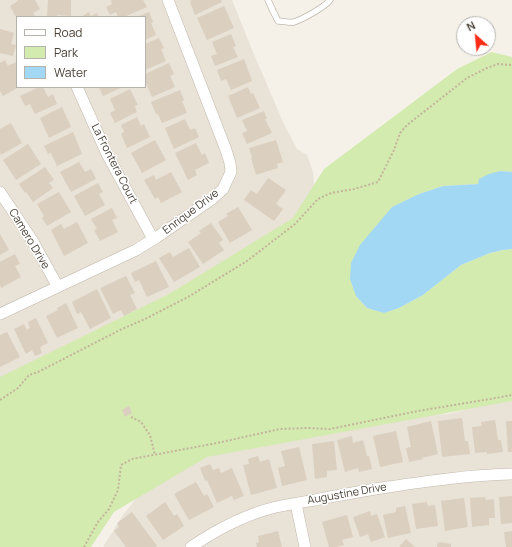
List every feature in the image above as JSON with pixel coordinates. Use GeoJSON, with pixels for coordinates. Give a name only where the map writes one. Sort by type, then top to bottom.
{"type":"FeatureCollection","features":[{"type":"Feature","properties":{"kind":"street","name":"Enrique Drive"},"geometry":{"type":"LineString","coordinates":[[0,314],[136,250],[154,240],[212,199],[222,189],[231,172],[230,163],[168,0]]}},
{"type":"Feature","properties":{"kind":"street","name":"La Frontera Court"},"geometry":{"type":"LineString","coordinates":[[78,88],[107,154],[154,240]]}},
{"type":"Feature","properties":{"kind":"street","name":"Camero Drive"},"geometry":{"type":"LineString","coordinates":[[0,192],[32,240],[58,287]]}},
{"type":"Feature","properties":{"kind":"street","name":"Augustine Drive"},"geometry":{"type":"LineString","coordinates":[[191,547],[224,526],[275,508],[357,492],[436,480],[512,474]]}},
{"type":"Feature","properties":{"kind":"street"},"geometry":{"type":"LineString","coordinates":[[296,504],[304,547]]}},
{"type":"Feature","properties":{"kind":"lane"},"geometry":{"type":"LineString","coordinates":[[268,0],[278,21],[294,22],[321,9],[330,0]]}},
{"type":"Feature","properties":{"kind":"path"},"geometry":{"type":"LineString","coordinates":[[0,400],[18,388],[29,375],[188,297],[247,261],[295,224],[318,199],[332,193],[354,189],[378,182],[394,150],[400,132],[407,125],[467,78],[498,64],[512,65]]}},
{"type":"Feature","properties":{"kind":"path"},"geometry":{"type":"LineString","coordinates":[[84,547],[98,522],[110,509],[118,490],[121,465],[132,459],[217,444],[280,429],[330,429],[418,411],[512,395]]}},
{"type":"Feature","properties":{"kind":"path"},"geometry":{"type":"LineString","coordinates":[[131,418],[141,422],[150,435],[155,454]]}},
{"type":"Feature","properties":{"kind":"shaded area"},"geometry":{"type":"Polygon","coordinates":[[[0,0],[232,0],[283,122],[297,149],[307,155],[313,172],[315,197],[296,224],[254,256],[0,383],[0,0]]]}},
{"type":"Feature","properties":{"kind":"shaded area"},"geometry":{"type":"Polygon","coordinates":[[[512,398],[512,547],[103,547],[123,515],[155,475],[192,456],[397,417],[448,414],[512,398]]]}},
{"type":"Feature","properties":{"kind":"green space"},"geometry":{"type":"Polygon","coordinates":[[[496,53],[512,57],[512,172],[500,171],[478,184],[443,186],[419,194],[393,207],[356,296],[367,308],[384,313],[399,308],[423,295],[461,265],[490,253],[512,249],[512,401],[207,457],[114,512],[91,547],[0,547],[0,377],[169,294],[293,218],[324,169],[457,69],[484,56],[496,56],[496,53]]]}},
{"type":"Feature","properties":{"kind":"water"},"geometry":{"type":"Polygon","coordinates":[[[500,171],[512,172],[512,249],[490,253],[461,265],[423,295],[399,308],[384,313],[367,308],[356,296],[350,279],[351,263],[360,245],[392,207],[419,194],[443,186],[478,184],[479,179],[500,171]]]}},
{"type":"Feature","properties":{"kind":"building"},"geometry":{"type":"Polygon","coordinates":[[[35,0],[40,9],[33,13],[35,16],[16,17],[10,6],[18,1],[35,0]]]}},
{"type":"Feature","properties":{"kind":"building"},"geometry":{"type":"Polygon","coordinates":[[[48,0],[71,0],[71,16],[47,16],[48,0]]]}},
{"type":"Feature","properties":{"kind":"building"},"geometry":{"type":"Polygon","coordinates":[[[111,0],[143,0],[147,7],[126,16],[118,16],[116,12],[110,15],[106,7],[112,4],[111,0]]]}},
{"type":"Feature","properties":{"kind":"building"},"geometry":{"type":"Polygon","coordinates":[[[190,0],[221,0],[222,2],[195,15],[190,0]]]}},
{"type":"Feature","properties":{"kind":"building"},"geometry":{"type":"Polygon","coordinates":[[[224,6],[234,28],[207,40],[197,18],[224,6]]]}},
{"type":"Feature","properties":{"kind":"building"},"geometry":{"type":"Polygon","coordinates":[[[89,12],[91,16],[83,16],[89,12]]]}},
{"type":"Feature","properties":{"kind":"building"},"geometry":{"type":"Polygon","coordinates":[[[149,12],[153,22],[151,23],[156,35],[146,40],[146,16],[139,16],[149,12]]]}},
{"type":"Feature","properties":{"kind":"building"},"geometry":{"type":"Polygon","coordinates":[[[97,13],[98,16],[91,16],[97,13]]]}},
{"type":"Feature","properties":{"kind":"building"},"geometry":{"type":"Polygon","coordinates":[[[0,29],[14,33],[11,44],[16,45],[13,56],[0,53],[0,29]]]}},
{"type":"Feature","properties":{"kind":"building"},"geometry":{"type":"Polygon","coordinates":[[[231,34],[236,46],[233,47],[238,57],[215,66],[211,56],[217,54],[212,42],[231,34]]]}},
{"type":"Feature","properties":{"kind":"building"},"geometry":{"type":"Polygon","coordinates":[[[159,38],[164,48],[161,49],[166,61],[146,70],[146,44],[159,38]]]}},
{"type":"Feature","properties":{"kind":"building"},"geometry":{"type":"Polygon","coordinates":[[[244,59],[252,81],[231,90],[226,79],[221,81],[217,70],[244,59]]]}},
{"type":"Feature","properties":{"kind":"building"},"geometry":{"type":"Polygon","coordinates":[[[5,60],[8,66],[16,62],[16,88],[17,88],[3,96],[0,91],[0,63],[5,60]]]}},
{"type":"Feature","properties":{"kind":"building"},"geometry":{"type":"Polygon","coordinates":[[[169,63],[174,74],[170,76],[175,87],[152,97],[146,83],[146,74],[169,63]]]}},
{"type":"Feature","properties":{"kind":"building"},"geometry":{"type":"Polygon","coordinates":[[[248,87],[251,94],[253,93],[260,108],[237,118],[228,96],[248,87]]]}},
{"type":"Feature","properties":{"kind":"building"},"geometry":{"type":"Polygon","coordinates":[[[37,88],[44,88],[48,97],[53,94],[57,104],[35,114],[30,104],[25,106],[20,96],[37,88]]]}},
{"type":"Feature","properties":{"kind":"building"},"geometry":{"type":"Polygon","coordinates":[[[99,88],[121,88],[103,96],[99,88]]]}},
{"type":"Feature","properties":{"kind":"building"},"geometry":{"type":"Polygon","coordinates":[[[130,89],[138,105],[135,106],[137,112],[115,123],[110,113],[115,110],[110,99],[130,89]]]}},
{"type":"Feature","properties":{"kind":"building"},"geometry":{"type":"Polygon","coordinates":[[[180,90],[184,100],[182,101],[187,113],[162,123],[151,102],[180,90]]]}},
{"type":"Feature","properties":{"kind":"building"},"geometry":{"type":"Polygon","coordinates":[[[62,107],[71,127],[49,138],[40,118],[62,107]]]}},
{"type":"Feature","properties":{"kind":"building"},"geometry":{"type":"Polygon","coordinates":[[[264,111],[267,119],[265,119],[272,133],[247,144],[242,133],[247,131],[242,120],[264,111]]]}},
{"type":"Feature","properties":{"kind":"building"},"geometry":{"type":"Polygon","coordinates":[[[137,117],[141,126],[144,124],[150,137],[127,148],[121,134],[124,132],[121,125],[137,117]]]}},
{"type":"Feature","properties":{"kind":"building"},"geometry":{"type":"Polygon","coordinates":[[[185,119],[190,130],[195,128],[199,137],[174,149],[165,128],[185,119]]]}},
{"type":"Feature","properties":{"kind":"building"},"geometry":{"type":"Polygon","coordinates":[[[11,123],[22,143],[1,155],[0,129],[11,123]]]}},
{"type":"Feature","properties":{"kind":"building"},"geometry":{"type":"Polygon","coordinates":[[[73,132],[82,154],[57,166],[51,153],[48,154],[44,146],[73,132]]]}},
{"type":"Feature","properties":{"kind":"building"},"geometry":{"type":"Polygon","coordinates":[[[155,140],[166,160],[142,173],[131,153],[155,140]]]}},
{"type":"Feature","properties":{"kind":"building"},"geometry":{"type":"Polygon","coordinates":[[[276,140],[283,162],[277,164],[278,168],[256,175],[249,148],[276,140]]]}},
{"type":"Feature","properties":{"kind":"building"},"geometry":{"type":"Polygon","coordinates":[[[196,143],[202,155],[205,153],[209,163],[195,170],[197,175],[188,180],[175,153],[196,143]]]}},
{"type":"Feature","properties":{"kind":"building"},"geometry":{"type":"Polygon","coordinates":[[[28,144],[41,164],[16,180],[3,160],[28,144]]]}},
{"type":"Feature","properties":{"kind":"building"},"geometry":{"type":"Polygon","coordinates":[[[79,162],[85,172],[91,169],[96,179],[71,192],[60,172],[79,162]]]}},
{"type":"Feature","properties":{"kind":"building"},"geometry":{"type":"Polygon","coordinates":[[[45,167],[54,180],[49,183],[53,188],[33,202],[19,184],[45,167]]]}},
{"type":"Feature","properties":{"kind":"building"},"geometry":{"type":"Polygon","coordinates":[[[171,172],[182,192],[161,203],[158,197],[155,199],[144,180],[154,175],[156,180],[171,172]]]}},
{"type":"Feature","properties":{"kind":"building"},"geometry":{"type":"Polygon","coordinates":[[[268,178],[286,190],[276,204],[283,209],[274,221],[244,200],[251,190],[257,194],[268,178]]]}},
{"type":"Feature","properties":{"kind":"building"},"geometry":{"type":"Polygon","coordinates":[[[98,183],[103,192],[99,194],[105,205],[85,216],[74,196],[98,183]]]}},
{"type":"Feature","properties":{"kind":"building"},"geometry":{"type":"Polygon","coordinates":[[[59,192],[71,212],[47,226],[42,218],[44,216],[37,204],[59,192]]]}},
{"type":"Feature","properties":{"kind":"building"},"geometry":{"type":"Polygon","coordinates":[[[238,207],[252,230],[230,243],[218,222],[228,216],[226,214],[238,207]]]}},
{"type":"Feature","properties":{"kind":"building"},"geometry":{"type":"Polygon","coordinates":[[[112,208],[117,218],[112,220],[118,232],[100,241],[94,230],[97,229],[91,219],[112,208]]]}},
{"type":"Feature","properties":{"kind":"building"},"geometry":{"type":"Polygon","coordinates":[[[77,222],[88,243],[64,256],[51,230],[61,224],[64,229],[77,222]]]}},
{"type":"Feature","properties":{"kind":"building"},"geometry":{"type":"Polygon","coordinates":[[[211,223],[223,240],[219,243],[224,250],[203,264],[188,242],[201,233],[199,231],[211,223]]]}},
{"type":"Feature","properties":{"kind":"building"},"geometry":{"type":"Polygon","coordinates":[[[0,234],[9,250],[0,255],[0,234]]]}},
{"type":"Feature","properties":{"kind":"building"},"geometry":{"type":"Polygon","coordinates":[[[189,248],[200,267],[174,282],[159,258],[170,252],[173,257],[189,248]]]}},
{"type":"Feature","properties":{"kind":"building"},"geometry":{"type":"Polygon","coordinates":[[[15,254],[20,264],[15,266],[21,277],[1,288],[0,262],[15,254]]]}},
{"type":"Feature","properties":{"kind":"building"},"geometry":{"type":"Polygon","coordinates":[[[156,261],[169,287],[147,297],[139,280],[135,282],[131,273],[156,261]]]}},
{"type":"Feature","properties":{"kind":"building"},"geometry":{"type":"Polygon","coordinates":[[[126,276],[135,293],[130,295],[137,309],[124,316],[121,310],[113,314],[100,288],[126,276]]]}},
{"type":"Feature","properties":{"kind":"building"},"geometry":{"type":"Polygon","coordinates":[[[97,289],[111,318],[90,329],[81,312],[77,314],[72,302],[97,289]]]}},
{"type":"Feature","properties":{"kind":"building"},"geometry":{"type":"Polygon","coordinates":[[[66,303],[78,328],[57,338],[46,316],[58,310],[57,308],[66,303]]]}},
{"type":"Feature","properties":{"kind":"building"},"geometry":{"type":"Polygon","coordinates":[[[36,318],[48,343],[40,347],[42,353],[35,356],[32,350],[26,354],[14,329],[24,324],[27,330],[30,328],[28,322],[36,318]]]}},
{"type":"Feature","properties":{"kind":"building"},"geometry":{"type":"Polygon","coordinates":[[[7,332],[20,357],[0,367],[0,335],[7,332]]]}},
{"type":"Feature","properties":{"kind":"building"},"geometry":{"type":"Polygon","coordinates":[[[129,406],[132,413],[125,417],[122,410],[129,406]]]}},
{"type":"Feature","properties":{"kind":"building"},"geometry":{"type":"Polygon","coordinates":[[[462,418],[465,441],[468,441],[470,454],[442,457],[438,421],[462,418]]]}},
{"type":"Feature","properties":{"kind":"building"},"geometry":{"type":"Polygon","coordinates":[[[495,420],[498,440],[501,440],[503,452],[487,454],[487,452],[475,453],[472,427],[482,426],[481,422],[495,420]]]}},
{"type":"Feature","properties":{"kind":"building"},"geometry":{"type":"Polygon","coordinates":[[[431,421],[438,454],[409,462],[406,448],[411,447],[407,427],[431,421]]]}},
{"type":"Feature","properties":{"kind":"building"},"geometry":{"type":"Polygon","coordinates":[[[506,421],[512,421],[512,452],[508,452],[506,421]]]}},
{"type":"Feature","properties":{"kind":"building"},"geometry":{"type":"Polygon","coordinates":[[[396,431],[403,462],[380,467],[373,436],[396,431]]]}},
{"type":"Feature","properties":{"kind":"building"},"geometry":{"type":"Polygon","coordinates":[[[352,436],[353,443],[363,440],[372,469],[359,472],[358,468],[345,472],[337,440],[352,436]]]}},
{"type":"Feature","properties":{"kind":"building"},"geometry":{"type":"Polygon","coordinates":[[[334,441],[337,470],[327,471],[327,477],[315,479],[312,444],[334,441]]]}},
{"type":"Feature","properties":{"kind":"building"},"geometry":{"type":"Polygon","coordinates":[[[299,447],[307,480],[282,486],[278,468],[285,466],[281,451],[299,447]]]}},
{"type":"Feature","properties":{"kind":"building"},"geometry":{"type":"Polygon","coordinates":[[[258,456],[260,462],[269,459],[277,488],[251,495],[243,465],[249,464],[248,459],[258,456]]]}},
{"type":"Feature","properties":{"kind":"building"},"geometry":{"type":"Polygon","coordinates":[[[210,464],[213,470],[219,468],[221,473],[232,468],[244,496],[234,500],[232,496],[217,503],[200,468],[210,464]]]}},
{"type":"Feature","properties":{"kind":"building"},"geometry":{"type":"Polygon","coordinates":[[[196,482],[204,496],[207,494],[214,507],[189,520],[174,494],[196,482]]]}},
{"type":"Feature","properties":{"kind":"building"},"geometry":{"type":"Polygon","coordinates":[[[512,496],[512,523],[501,524],[499,497],[512,496]]]}},
{"type":"Feature","properties":{"kind":"building"},"geometry":{"type":"Polygon","coordinates":[[[485,497],[486,500],[494,499],[495,518],[489,518],[489,525],[472,527],[470,498],[485,497]]]}},
{"type":"Feature","properties":{"kind":"building"},"geometry":{"type":"Polygon","coordinates":[[[464,498],[468,527],[445,531],[441,501],[464,498]]]}},
{"type":"Feature","properties":{"kind":"building"},"geometry":{"type":"Polygon","coordinates":[[[165,502],[174,516],[177,514],[184,526],[163,540],[146,516],[165,502]]]}},
{"type":"Feature","properties":{"kind":"building"},"geometry":{"type":"Polygon","coordinates":[[[427,502],[428,506],[435,505],[438,526],[416,529],[412,504],[427,502]]]}},
{"type":"Feature","properties":{"kind":"building"},"geometry":{"type":"Polygon","coordinates":[[[405,506],[411,533],[388,538],[383,515],[396,512],[396,508],[405,506]]]}},
{"type":"Feature","properties":{"kind":"building"},"geometry":{"type":"Polygon","coordinates":[[[370,511],[371,516],[377,514],[385,537],[371,542],[368,534],[360,537],[353,517],[370,511]]]}},
{"type":"Feature","properties":{"kind":"building"},"geometry":{"type":"Polygon","coordinates":[[[132,512],[157,546],[156,547],[126,547],[114,531],[119,527],[117,523],[132,512]]]}},
{"type":"Feature","properties":{"kind":"building"},"geometry":{"type":"Polygon","coordinates":[[[347,515],[353,537],[342,540],[344,545],[329,547],[322,522],[347,515]]]}},
{"type":"Feature","properties":{"kind":"building"},"geometry":{"type":"Polygon","coordinates":[[[278,531],[282,547],[257,547],[256,543],[259,542],[258,536],[278,531]]]}},
{"type":"Feature","properties":{"kind":"building"},"geometry":{"type":"Polygon","coordinates":[[[512,531],[512,547],[506,547],[504,532],[512,531]]]}},
{"type":"Feature","properties":{"kind":"building"},"geometry":{"type":"Polygon","coordinates":[[[406,539],[415,547],[399,547],[406,539]]]}},
{"type":"Feature","properties":{"kind":"building"},"geometry":{"type":"Polygon","coordinates":[[[438,542],[451,544],[451,547],[437,547],[438,542]]]}}]}
